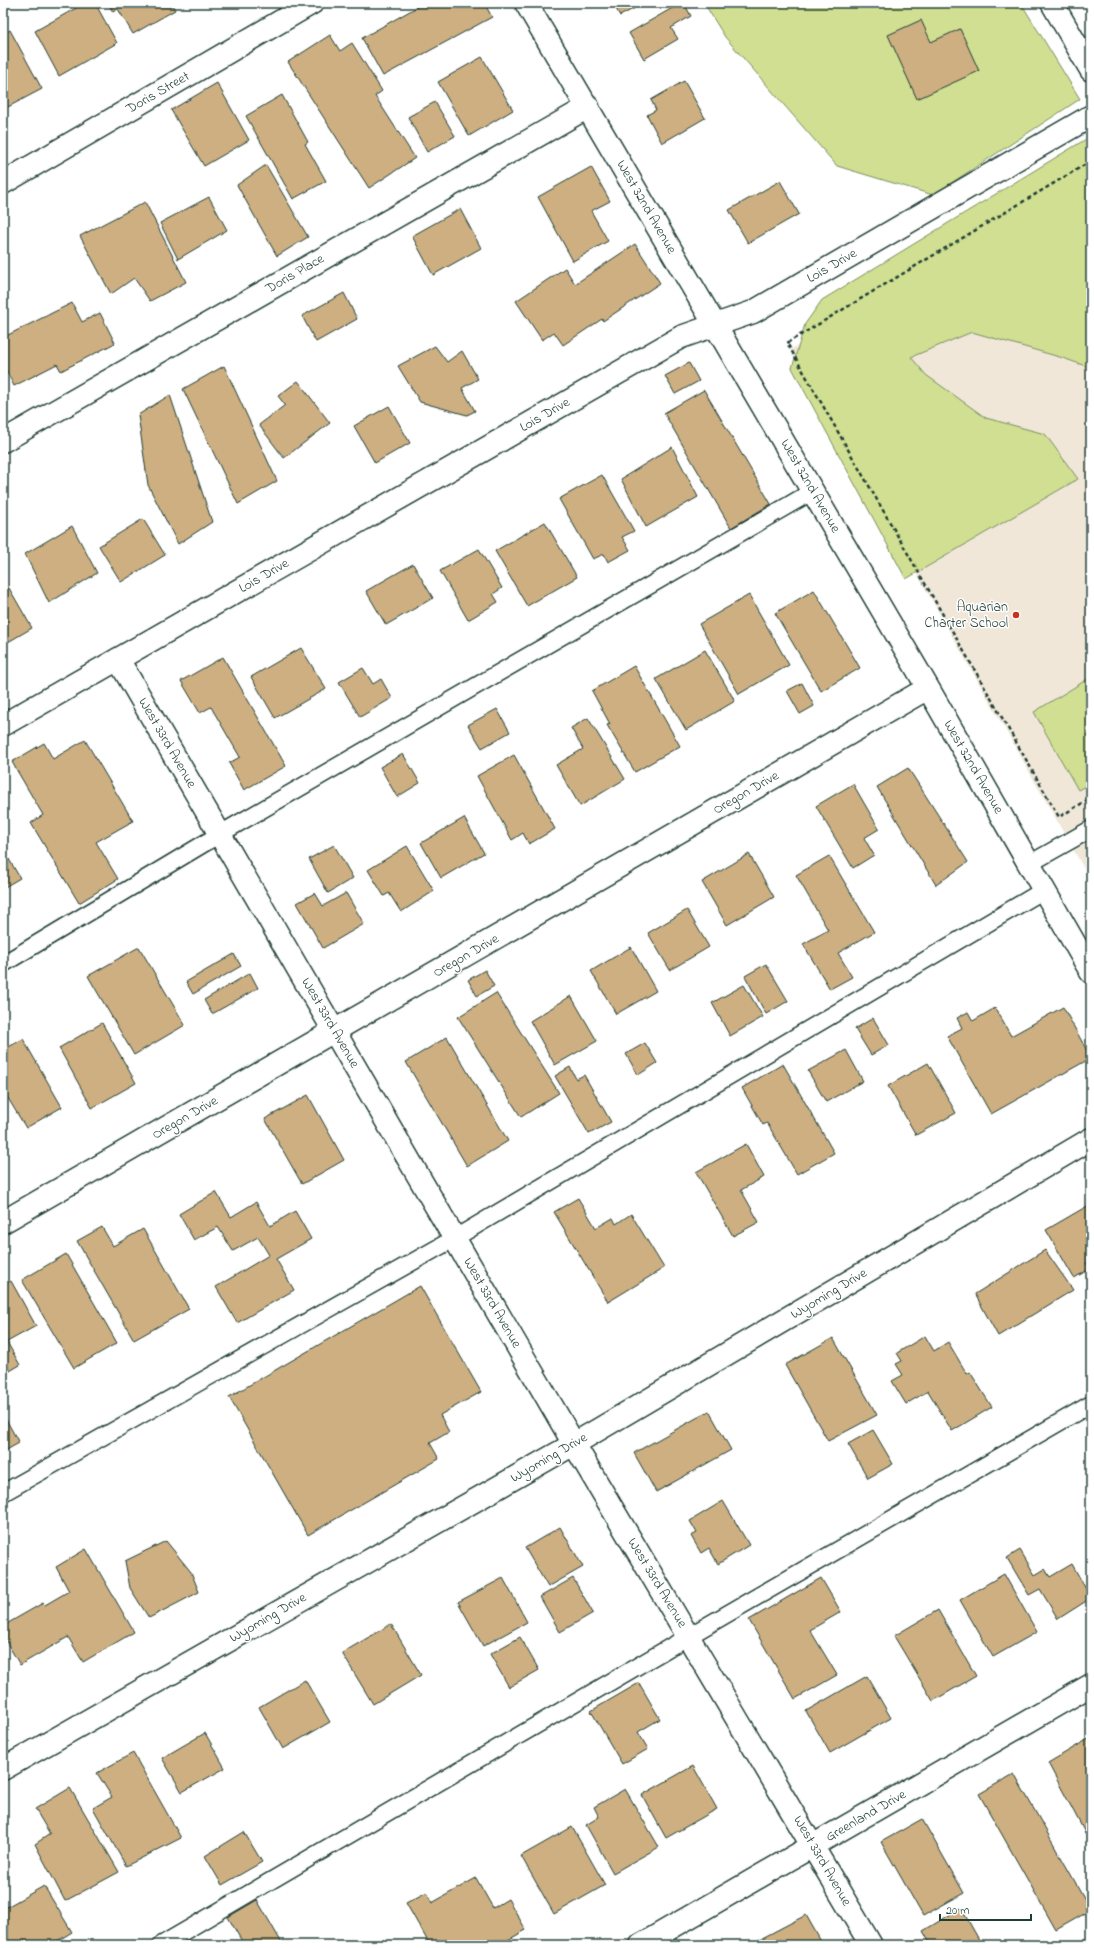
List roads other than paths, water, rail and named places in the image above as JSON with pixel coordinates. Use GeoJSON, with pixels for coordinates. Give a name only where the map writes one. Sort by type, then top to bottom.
{"type":"FeatureCollection","features":[{"type":"Feature","properties":{"kind":"street","name":"Doris Street"},"geometry":{"type":"LineString","coordinates":[[3,183],[312,3]]}},
{"type":"Feature","properties":{"kind":"street","name":"West 32nd Avenue"},"geometry":{"type":"LineString","coordinates":[[526,3],[928,688],[1091,972]]}},
{"type":"Feature","properties":{"kind":"street"},"geometry":{"type":"LineString","coordinates":[[1052,3],[1091,70]]}},
{"type":"Feature","properties":{"kind":"street","name":"Doris Place"},"geometry":{"type":"LineString","coordinates":[[3,441],[588,107]]}},
{"type":"Feature","properties":{"kind":"street","name":"Lois Drive"},"geometry":{"type":"LineString","coordinates":[[3,725],[681,337],[754,312],[1091,116]]}},
{"type":"Feature","properties":{"kind":"street","name":"West 33rd Avenue"},"geometry":{"type":"LineString","coordinates":[[118,659],[574,1444],[872,1945]]}},
{"type":"Feature","properties":{"kind":"street","name":"Oregon Drive"},"geometry":{"type":"LineString","coordinates":[[3,1222],[335,1032],[928,688]]}},
{"type":"Feature","properties":{"kind":"street","name":"Wyoming Drive"},"geometry":{"type":"LineString","coordinates":[[3,1769],[574,1444],[1091,1139]]}},
{"type":"Feature","properties":{"kind":"street","name":"Greenland Drive"},"geometry":{"type":"LineString","coordinates":[[641,1945],[1091,1685]]}},
{"type":"Feature","properties":{"kind":"lane"},"geometry":{"type":"LineString","coordinates":[[3,964],[220,834],[813,491]]}},
{"type":"Feature","properties":{"kind":"lane"},"geometry":{"type":"LineString","coordinates":[[1029,864],[1091,829]]}},
{"type":"Feature","properties":{"kind":"lane"},"geometry":{"type":"LineString","coordinates":[[3,1494],[455,1238],[1044,890]]}},
{"type":"Feature","properties":{"kind":"lane"},"geometry":{"type":"LineString","coordinates":[[161,1945],[689,1636],[1091,1404]]}},
{"type":"Feature","properties":{"kind":"place","name":"Aquarian Charter School"},"geometry":{"type":"Point","coordinates":[1016,615]}}]}
